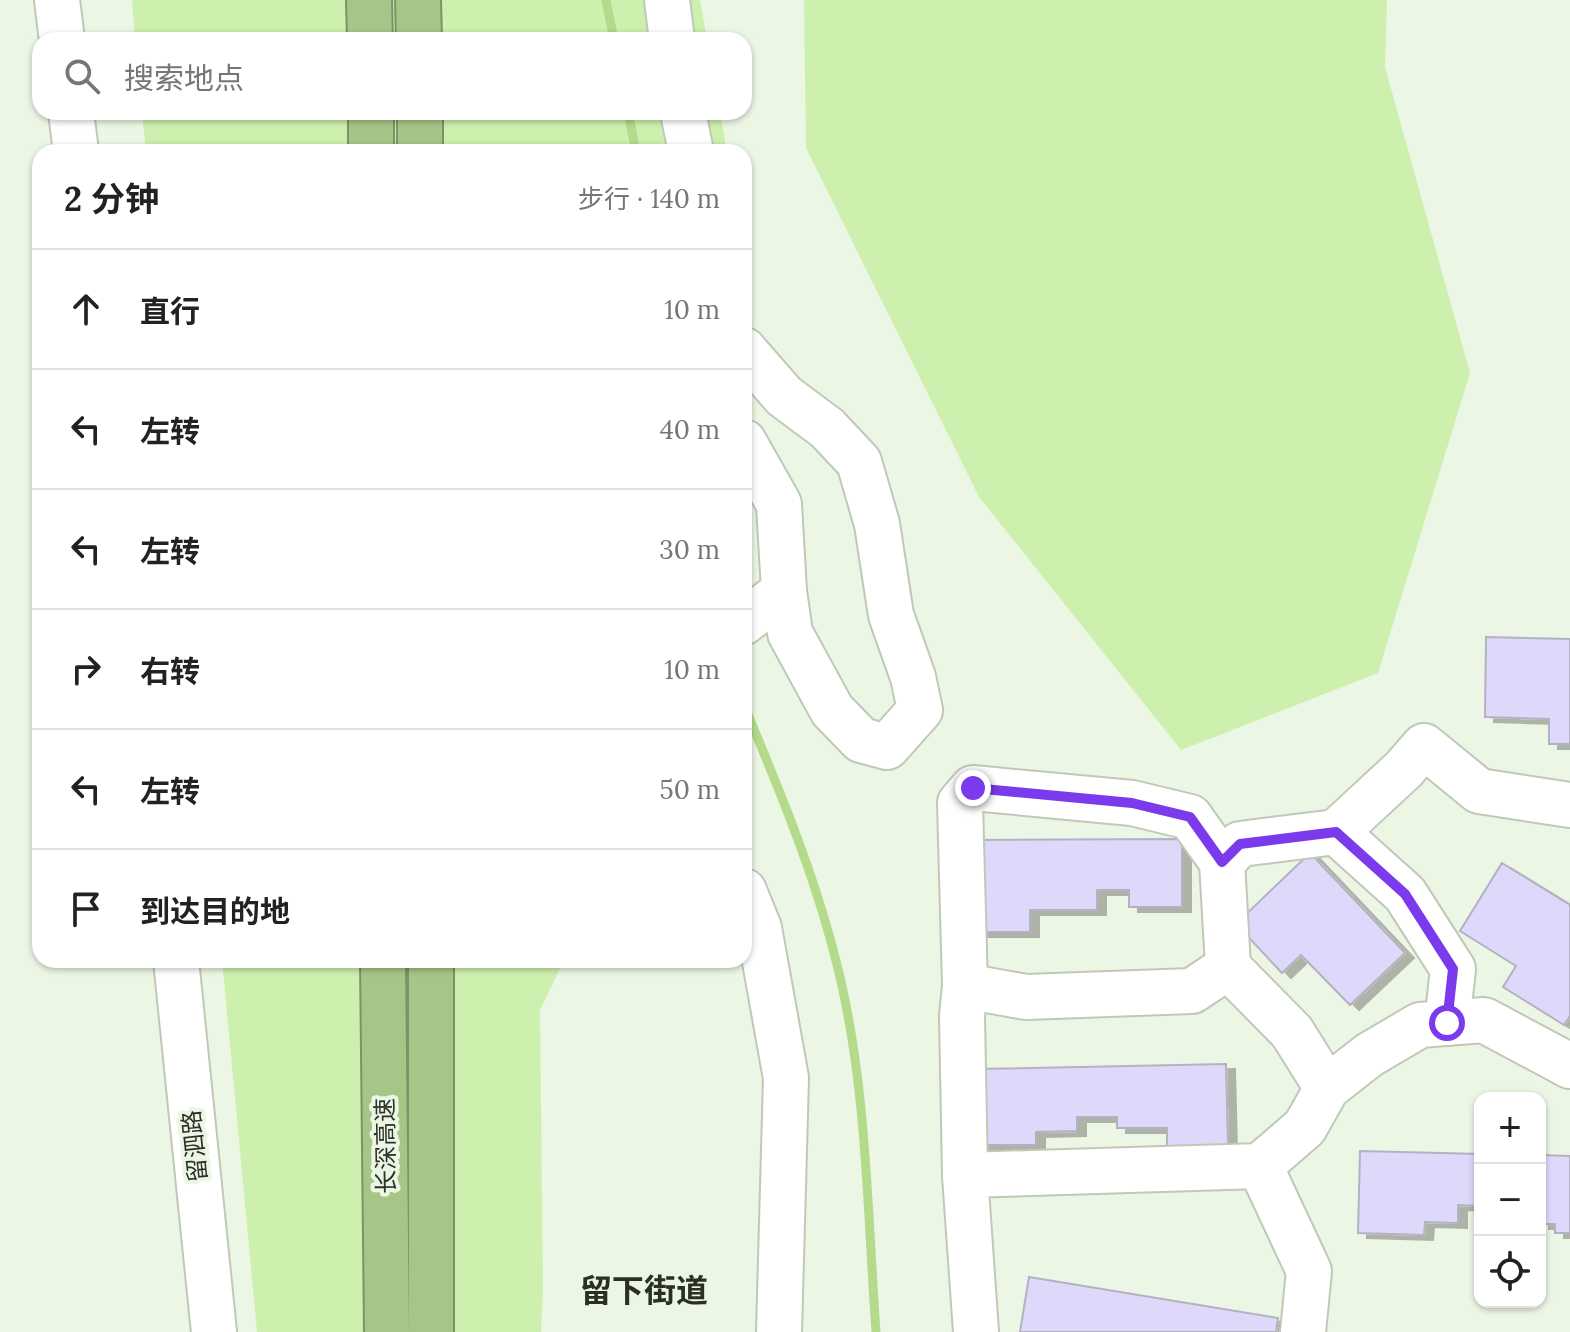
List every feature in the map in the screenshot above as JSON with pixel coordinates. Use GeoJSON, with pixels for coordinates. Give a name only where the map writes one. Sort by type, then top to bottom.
{"type":"FeatureCollection","features":[{"type":"Feature","properties":{"kind":"highway"},"geometry":{"type":"LineString","coordinates":[[369,0],[370,32]]}},
{"type":"Feature","properties":{"kind":"highway"},"geometry":{"type":"LineString","coordinates":[[418,0],[419,32]]}},
{"type":"Feature","properties":{"kind":"highway"},"geometry":{"type":"LineString","coordinates":[[371,120],[371,144]]}},
{"type":"Feature","properties":{"kind":"highway"},"geometry":{"type":"LineString","coordinates":[[420,120],[420,144]]}},
{"type":"Feature","properties":{"kind":"highway","name":"长深高速"},"geometry":{"type":"LineString","coordinates":[[383,968],[387,1332]]}},
{"type":"Feature","properties":{"kind":"highway","name":"长深高速"},"geometry":{"type":"LineString","coordinates":[[431,968],[431,1332]]}},
{"type":"Feature","properties":{"kind":"street"},"geometry":{"type":"LineString","coordinates":[[57,0],[61,32]]}},
{"type":"Feature","properties":{"kind":"street"},"geometry":{"type":"LineString","coordinates":[[667,0],[671,32]]}},
{"type":"Feature","properties":{"kind":"street"},"geometry":{"type":"LineString","coordinates":[[72,120],[75,144]]}},
{"type":"Feature","properties":{"kind":"street"},"geometry":{"type":"LineString","coordinates":[[685,120],[689,144]]}},
{"type":"Feature","properties":{"kind":"street"},"geometry":{"type":"LineString","coordinates":[[752,359],[784,396],[827,428],[859,462],[877,524],[891,615],[913,677],[920,710],[887,747],[861,740],[832,710],[790,633],[763,607],[779,504],[752,456]]}},
{"type":"Feature","properties":{"kind":"street"},"geometry":{"type":"LineString","coordinates":[[1222,862],[1240,844],[1336,832],[1404,769],[1424,746],[1479,791],[1570,805]]}},
{"type":"Feature","properties":{"kind":"street"},"geometry":{"type":"LineString","coordinates":[[976,1332],[965,1175],[962,1016],[965,986],[960,803],[973,788],[1132,803],[1190,817],[1222,862],[1228,967],[1292,1032],[1327,1088]]}},
{"type":"Feature","properties":{"kind":"street"},"geometry":{"type":"LineString","coordinates":[[1336,832],[1405,894],[1453,969],[1447,1023]]}},
{"type":"Feature","properties":{"kind":"street"},"geometry":{"type":"LineString","coordinates":[[752,911],[759,928],[786,1078],[779,1332]]}},
{"type":"Feature","properties":{"kind":"street"},"geometry":{"type":"LineString","coordinates":[[965,986],[1026,997],[1192,991],[1228,967]]}},
{"type":"Feature","properties":{"kind":"street","name":"留泗路"},"geometry":{"type":"LineString","coordinates":[[177,968],[214,1332]]}},
{"type":"Feature","properties":{"kind":"street"},"geometry":{"type":"LineString","coordinates":[[965,1175],[1260,1166],[1305,1127],[1327,1088],[1369,1055],[1420,1025],[1484,1020],[1570,1066]]}},
{"type":"Feature","properties":{"kind":"street"},"geometry":{"type":"LineString","coordinates":[[1260,1166],[1309,1271],[1303,1332]]}},
{"type":"Feature","properties":{"kind":"green space"},"geometry":{"type":"Polygon","coordinates":[[[132,0],[700,0],[706,32],[134,32],[132,0]]]}},
{"type":"Feature","properties":{"kind":"green space"},"geometry":{"type":"Polygon","coordinates":[[[804,0],[1387,0],[1385,67],[1470,373],[1378,673],[1181,750],[979,497],[806,148],[804,0]]]}},
{"type":"Feature","properties":{"kind":"green space"},"geometry":{"type":"Polygon","coordinates":[[[143,120],[721,120],[726,144],[145,144],[143,120]]]}},
{"type":"Feature","properties":{"kind":"green space"},"geometry":{"type":"Polygon","coordinates":[[[223,968],[560,968],[540,1010],[541,1332],[257,1332],[223,968]]]}},
{"type":"Feature","properties":{"kind":"building"},"geometry":{"type":"Polygon","coordinates":[[[1486,637],[1570,639],[1570,744],[1549,744],[1549,719],[1485,717],[1486,637]]]}},
{"type":"Feature","properties":{"kind":"building"},"geometry":{"type":"Polygon","coordinates":[[[1182,839],[1182,907],[1129,907],[1129,890],[1097,890],[1097,910],[1030,910],[1030,932],[973,932],[972,840],[1182,839]]]}},
{"type":"Feature","properties":{"kind":"building"},"geometry":{"type":"Polygon","coordinates":[[[1310,853],[1405,953],[1350,1005],[1301,955],[1282,973],[1236,924],[1310,853]]]}},
{"type":"Feature","properties":{"kind":"building"},"geometry":{"type":"Polygon","coordinates":[[[1502,863],[1570,905],[1570,1016],[1564,1025],[1503,987],[1516,966],[1460,931],[1502,863]]]}},
{"type":"Feature","properties":{"kind":"building"},"geometry":{"type":"Polygon","coordinates":[[[1226,1064],[1228,1145],[1167,1146],[1167,1128],[1117,1128],[1117,1117],[1077,1117],[1077,1131],[1036,1132],[1036,1145],[978,1145],[976,1069],[1226,1064]]]}},
{"type":"Feature","properties":{"kind":"building"},"geometry":{"type":"Polygon","coordinates":[[[1360,1151],[1474,1154],[1474,1206],[1458,1205],[1458,1223],[1425,1222],[1424,1235],[1358,1233],[1360,1151]]]}},
{"type":"Feature","properties":{"kind":"building"},"geometry":{"type":"Polygon","coordinates":[[[1546,1155],[1570,1156],[1570,1233],[1555,1233],[1555,1224],[1546,1224],[1546,1155]]]}},
{"type":"Feature","properties":{"kind":"building"},"geometry":{"type":"Polygon","coordinates":[[[1029,1277],[1278,1318],[1276,1332],[1020,1332],[1029,1277]]]}},
{"type":"Feature","properties":{"kind":"waterway"},"geometry":{"type":"LineString","coordinates":[[606,0],[612,32]]}},
{"type":"Feature","properties":{"kind":"waterway"},"geometry":{"type":"LineString","coordinates":[[630,120],[634,144]]}},
{"type":"Feature","properties":{"kind":"waterway"},"geometry":{"type":"LineString","coordinates":[[752,725],[806,861],[846,1003],[860,1096],[876,1332]]}},
{"type":"Feature","properties":{"kind":"district","name":"留下街道"},"geometry":{"type":"Point","coordinates":[644,1291]}},
{"type":"Feature","properties":{"kind":"route"},"geometry":{"type":"LineString","coordinates":[[973,788],[1132,803],[1190,817],[1222,862],[1240,844],[1336,832],[1405,894],[1453,969],[1447,1023]]}}]}
